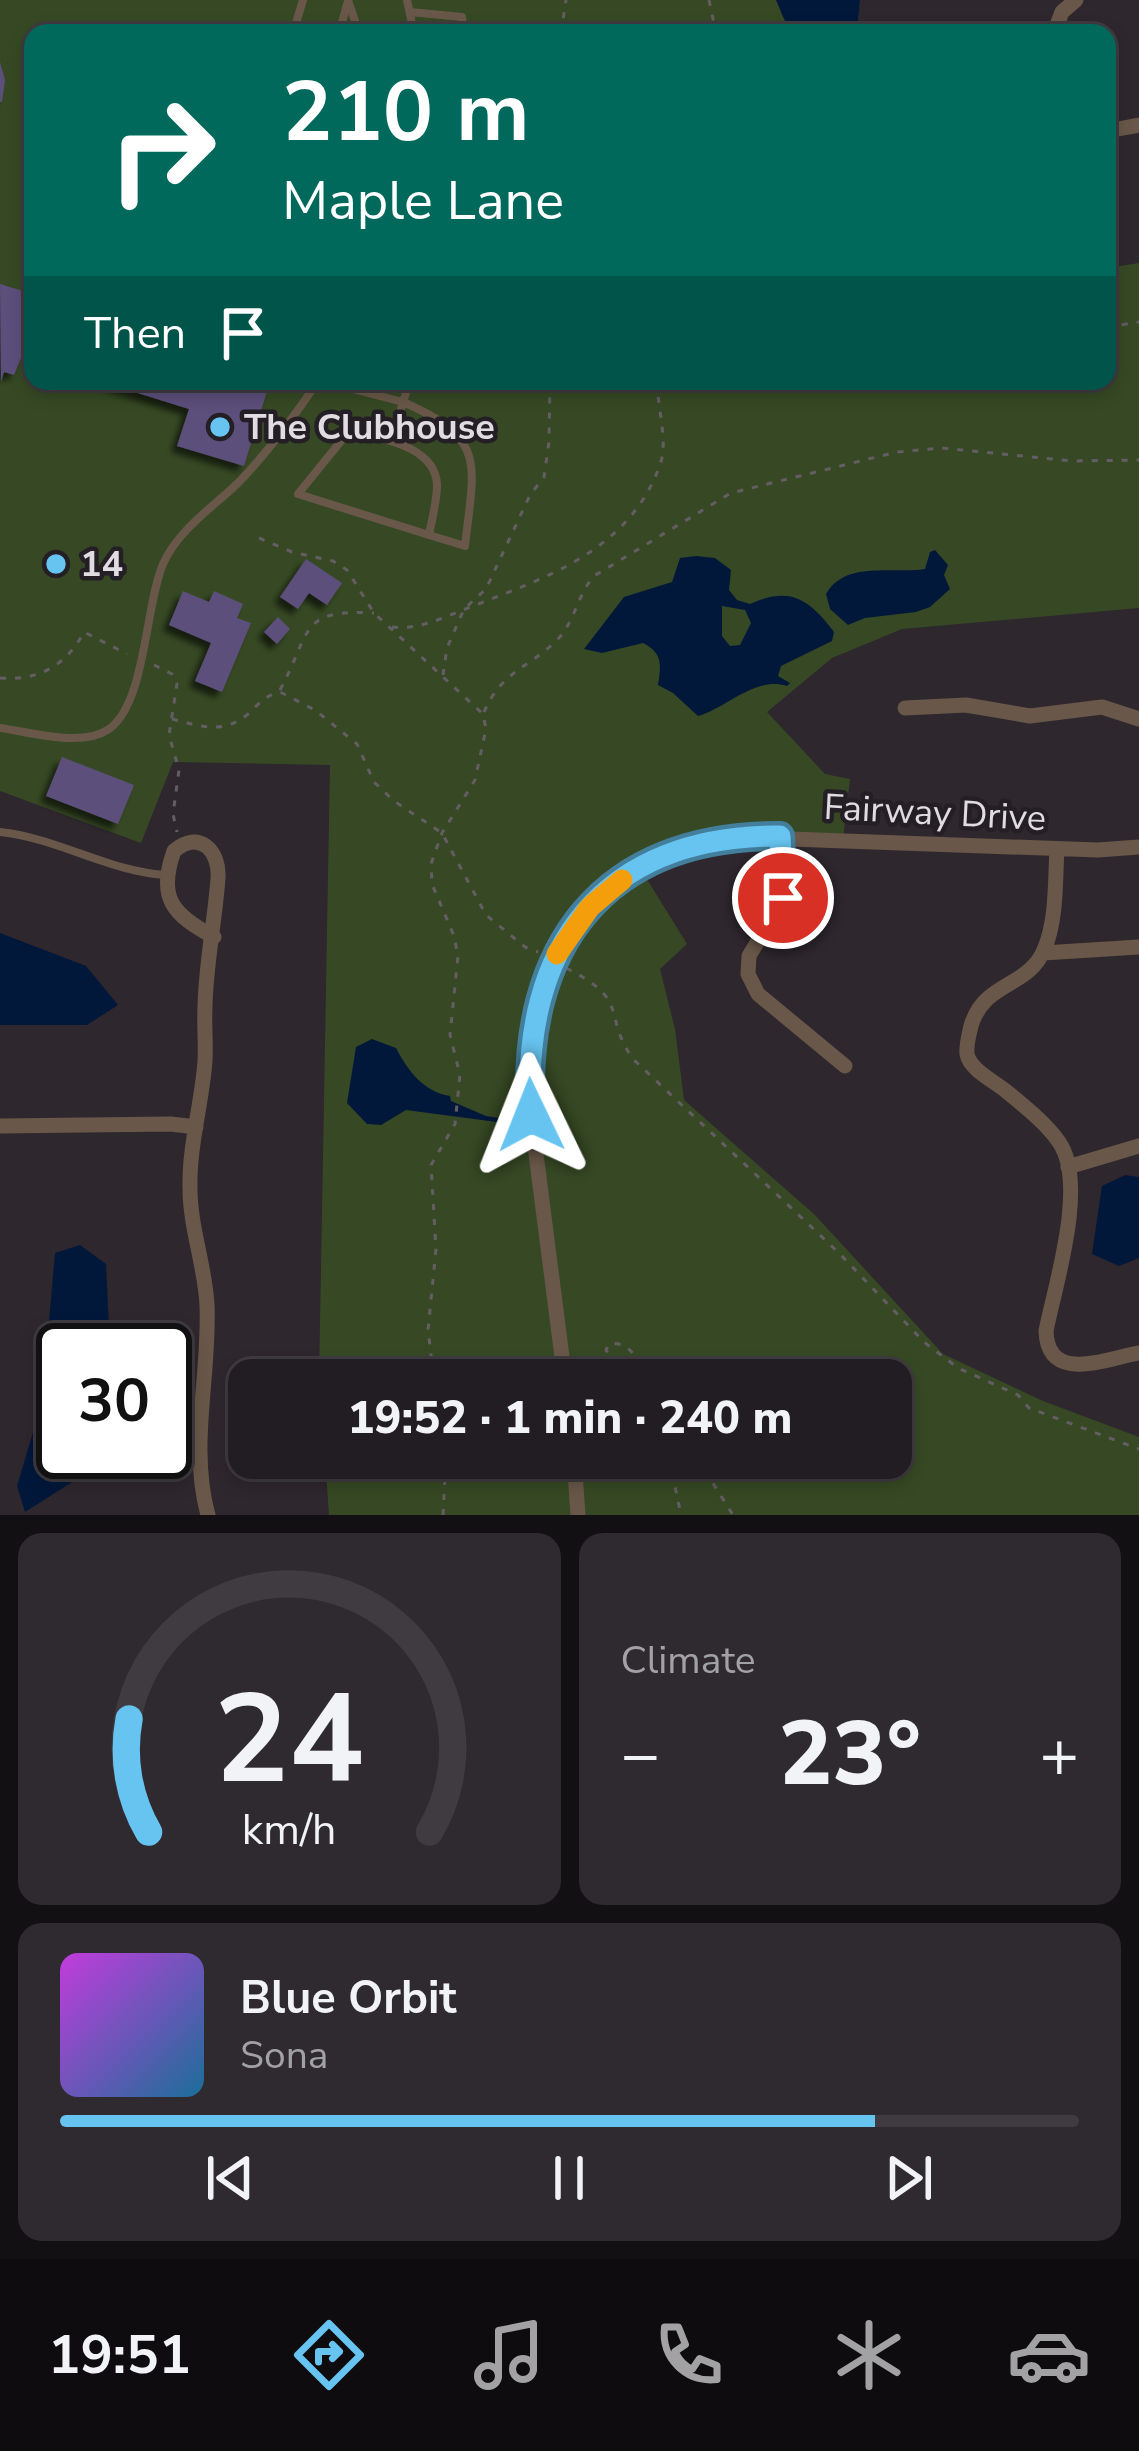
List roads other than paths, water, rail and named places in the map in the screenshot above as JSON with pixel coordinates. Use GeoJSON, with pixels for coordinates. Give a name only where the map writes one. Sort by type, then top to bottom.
{"type":"FeatureCollection","features":[{"type":"Feature","properties":{"kind":"street"},"geometry":{"type":"LineString","coordinates":[[1057,24],[1076,0]]}},
{"type":"Feature","properties":{"kind":"street"},"geometry":{"type":"LineString","coordinates":[[905,708],[967,705],[1030,716],[1102,707],[1139,719]]}},
{"type":"Feature","properties":{"kind":"street"},"geometry":{"type":"LineString","coordinates":[[780,836],[783,898],[748,956],[748,974],[758,994],[845,1066]]}},
{"type":"Feature","properties":{"kind":"street","name":"Fairway Drive"},"geometry":{"type":"LineString","coordinates":[[562,1359],[528,1072],[535,1009],[545,979],[570,932],[590,907],[640,868],[699,843],[735,837],[1057,849],[1139,847]]}},
{"type":"Feature","properties":{"kind":"street"},"geometry":{"type":"LineString","coordinates":[[208,1515],[199,1459],[207,1304],[192,1227],[190,1182],[205,1060],[205,1002],[214,937],[219,864],[213,849],[202,843],[181,845],[175,851],[166,890],[173,907],[188,923],[214,937]]}},
{"type":"Feature","properties":{"kind":"street"},"geometry":{"type":"LineString","coordinates":[[1057,849],[1053,907],[1043,953],[1032,968],[984,998],[970,1030],[967,1054],[973,1066],[1059,1140],[1068,1167],[1070,1207],[1046,1344],[1056,1359],[1070,1365],[1139,1353]]}},
{"type":"Feature","properties":{"kind":"street"},"geometry":{"type":"LineString","coordinates":[[1043,953],[1139,946]]}},
{"type":"Feature","properties":{"kind":"street"},"geometry":{"type":"LineString","coordinates":[[0,1126],[196,1127]]}},
{"type":"Feature","properties":{"kind":"street"},"geometry":{"type":"LineString","coordinates":[[1068,1167],[1139,1146]]}},
{"type":"Feature","properties":{"kind":"street"},"geometry":{"type":"LineString","coordinates":[[575,1479],[578,1515]]}},
{"type":"Feature","properties":{"kind":"lane"},"geometry":{"type":"LineString","coordinates":[[407,0],[412,24]]}},
{"type":"Feature","properties":{"kind":"lane"},"geometry":{"type":"LineString","coordinates":[[410,12],[462,17],[463,24]]}},
{"type":"Feature","properties":{"kind":"lane"},"geometry":{"type":"LineString","coordinates":[[0,728],[72,737],[105,732],[115,724],[133,689],[155,581],[171,545],[238,482],[314,390]]}},
{"type":"Feature","properties":{"kind":"lane"},"geometry":{"type":"LineString","coordinates":[[356,390],[437,417],[465,442],[473,469],[465,545],[429,535],[298,494],[350,430],[392,441],[424,456],[437,480],[429,535]]}},
{"type":"Feature","properties":{"kind":"lane"},"geometry":{"type":"LineString","coordinates":[[392,441],[407,390]]}},
{"type":"Feature","properties":{"kind":"lane"},"geometry":{"type":"LineString","coordinates":[[0,832],[39,839],[137,874],[169,875]]}},
{"type":"Feature","properties":{"kind":"water"},"geometry":{"type":"Polygon","coordinates":[[[776,0],[860,0],[860,24],[786,24],[776,0]]]}},
{"type":"Feature","properties":{"kind":"water"},"geometry":{"type":"Polygon","coordinates":[[[935,550],[948,565],[944,575],[950,589],[930,607],[848,625],[830,609],[826,594],[845,576],[925,569],[935,550]]]}},
{"type":"Feature","properties":{"kind":"water"},"geometry":{"type":"Polygon","coordinates":[[[680,558],[715,558],[731,570],[729,590],[737,600],[750,604],[776,596],[798,599],[834,632],[832,641],[781,666],[778,676],[790,683],[787,686],[764,685],[698,716],[658,685],[659,660],[643,643],[602,653],[584,649],[624,597],[672,582],[680,558]],[[722,606],[722,636],[730,646],[740,645],[751,623],[745,610],[722,606]]]}},
{"type":"Feature","properties":{"kind":"water"},"geometry":{"type":"Polygon","coordinates":[[[0,933],[86,966],[118,1005],[87,1025],[0,1025],[0,933]]]}},
{"type":"Feature","properties":{"kind":"water"},"geometry":{"type":"Polygon","coordinates":[[[372,1039],[396,1048],[432,1090],[486,1116],[512,1120],[511,1124],[406,1110],[381,1125],[367,1124],[347,1103],[356,1047],[372,1039]]]}},
{"type":"Feature","properties":{"kind":"water"},"geometry":{"type":"Polygon","coordinates":[[[1125,1175],[1139,1177],[1139,1258],[1119,1266],[1092,1254],[1102,1186],[1125,1175]]]}},
{"type":"Feature","properties":{"kind":"water"},"geometry":{"type":"Polygon","coordinates":[[[80,1245],[106,1264],[109,1323],[49,1323],[55,1253],[80,1245]]]}},
{"type":"Feature","properties":{"kind":"water"},"geometry":{"type":"Polygon","coordinates":[[[36,1422],[36,1479],[77,1479],[25,1512],[17,1486],[36,1422]]]}},
{"type":"Feature","properties":{"kind":"place","name":"The Clubhouse"},"geometry":{"type":"Point","coordinates":[220,427]}},
{"type":"Feature","properties":{"kind":"place","name":"14"},"geometry":{"type":"Point","coordinates":[56,564]}}]}
